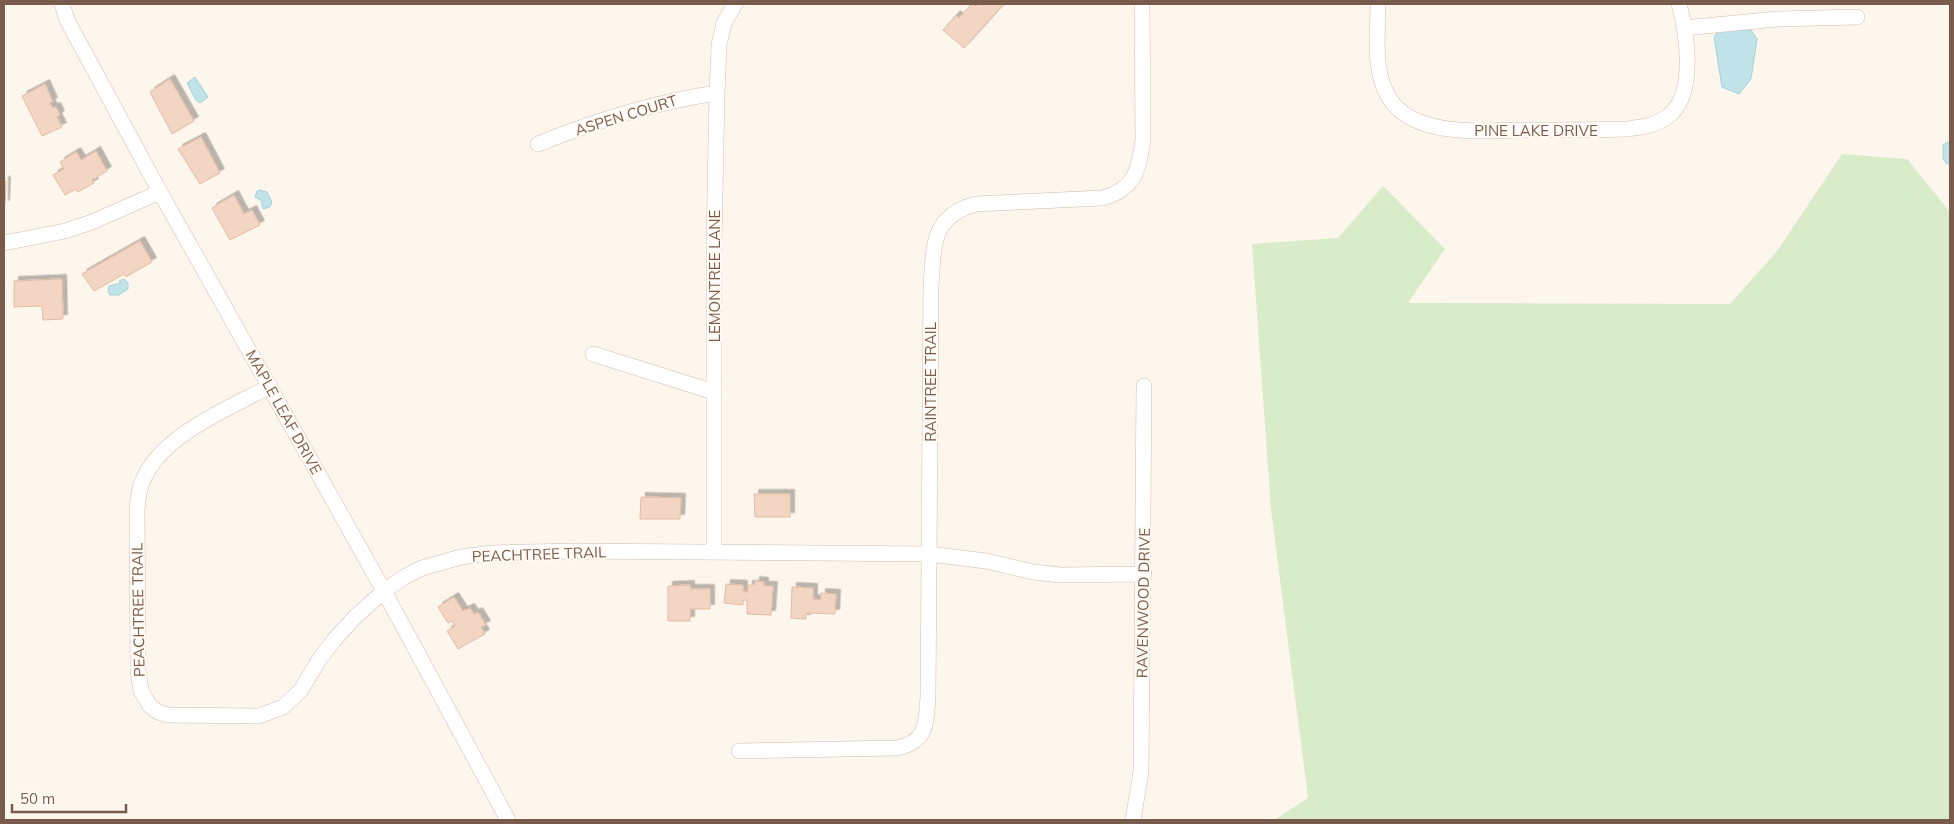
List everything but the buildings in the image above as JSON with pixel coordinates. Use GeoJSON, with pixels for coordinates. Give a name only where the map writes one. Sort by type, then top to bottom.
{"type":"FeatureCollection","features":[{"type":"Feature","properties":{"kind":"street","name":"MAPLE LEAF DRIVE"},"geometry":{"type":"LineString","coordinates":[[62,4],[67,20],[160,192],[384,591],[508,820]]}},
{"type":"Feature","properties":{"kind":"street","name":"LEMONTREE LANE"},"geometry":{"type":"LineString","coordinates":[[714,552],[717,93],[719,45],[727,14],[734,4]]}},
{"type":"Feature","properties":{"kind":"street","name":"RAINTREE TRAIL"},"geometry":{"type":"LineString","coordinates":[[739,751],[896,748],[908,746],[922,734],[926,721],[928,697],[931,285],[934,250],[938,234],[943,222],[951,214],[976,204],[1103,198],[1117,194],[1131,182],[1139,162],[1143,140],[1142,4]]}},
{"type":"Feature","properties":{"kind":"street","name":"PINE LAKE DRIVE"},"geometry":{"type":"LineString","coordinates":[[1378,4],[1378,62],[1381,78],[1392,103],[1413,119],[1428,125],[1448,129],[1491,131],[1643,128],[1655,124],[1668,116],[1680,100],[1687,64],[1684,28],[1679,4]]}},
{"type":"Feature","properties":{"kind":"street"},"geometry":{"type":"LineString","coordinates":[[1684,28],[1777,18],[1857,17]]}},
{"type":"Feature","properties":{"kind":"street","name":"ASPEN COURT"},"geometry":{"type":"LineString","coordinates":[[538,144],[652,105],[678,98],[717,93]]}},
{"type":"Feature","properties":{"kind":"street"},"geometry":{"type":"LineString","coordinates":[[4,243],[65,231],[92,222],[160,192]]}},
{"type":"Feature","properties":{"kind":"street"},"geometry":{"type":"LineString","coordinates":[[593,354],[714,392]]}},
{"type":"Feature","properties":{"kind":"street","name":"PEACHTREE TRAIL"},"geometry":{"type":"LineString","coordinates":[[270,386],[172,442],[163,450],[145,476],[138,497],[136,562],[138,670],[143,698],[158,712],[168,715],[238,717],[260,716],[276,711],[296,697],[334,640],[355,617],[384,591],[422,568],[461,557],[492,552],[929,554],[986,561],[1033,572],[1060,575],[1144,574]]}},
{"type":"Feature","properties":{"kind":"street","name":"RAVENWOOD DRIVE"},"geometry":{"type":"LineString","coordinates":[[1133,820],[1141,772],[1144,386]]}},
{"type":"Feature","properties":{"kind":"green space"},"geometry":{"type":"Polygon","coordinates":[[[1842,154],[1907,159],[1950,212],[1950,820],[1274,820],[1308,798],[1271,509],[1252,244],[1338,238],[1383,186],[1445,249],[1408,303],[1730,304],[1777,251],[1842,154]]]}},
{"type":"Feature","properties":{"kind":"water"},"geometry":{"type":"Polygon","coordinates":[[[1751,30],[1757,39],[1751,79],[1739,94],[1722,87],[1714,37],[1718,31],[1751,30]]]}},
{"type":"Feature","properties":{"kind":"water"},"geometry":{"type":"Polygon","coordinates":[[[195,77],[208,97],[200,103],[196,100],[187,83],[195,77]]]}},
{"type":"Feature","properties":{"kind":"water"},"geometry":{"type":"Polygon","coordinates":[[[1950,142],[1950,164],[1947,164],[1943,159],[1943,145],[1950,142]]]}},
{"type":"Feature","properties":{"kind":"water"},"geometry":{"type":"Polygon","coordinates":[[[257,191],[267,192],[272,202],[270,207],[263,209],[261,200],[255,197],[257,191]]]}},
{"type":"Feature","properties":{"kind":"water"},"geometry":{"type":"Polygon","coordinates":[[[124,279],[128,283],[128,289],[119,295],[110,295],[108,292],[109,286],[121,283],[119,281],[124,279]]]}}]}
